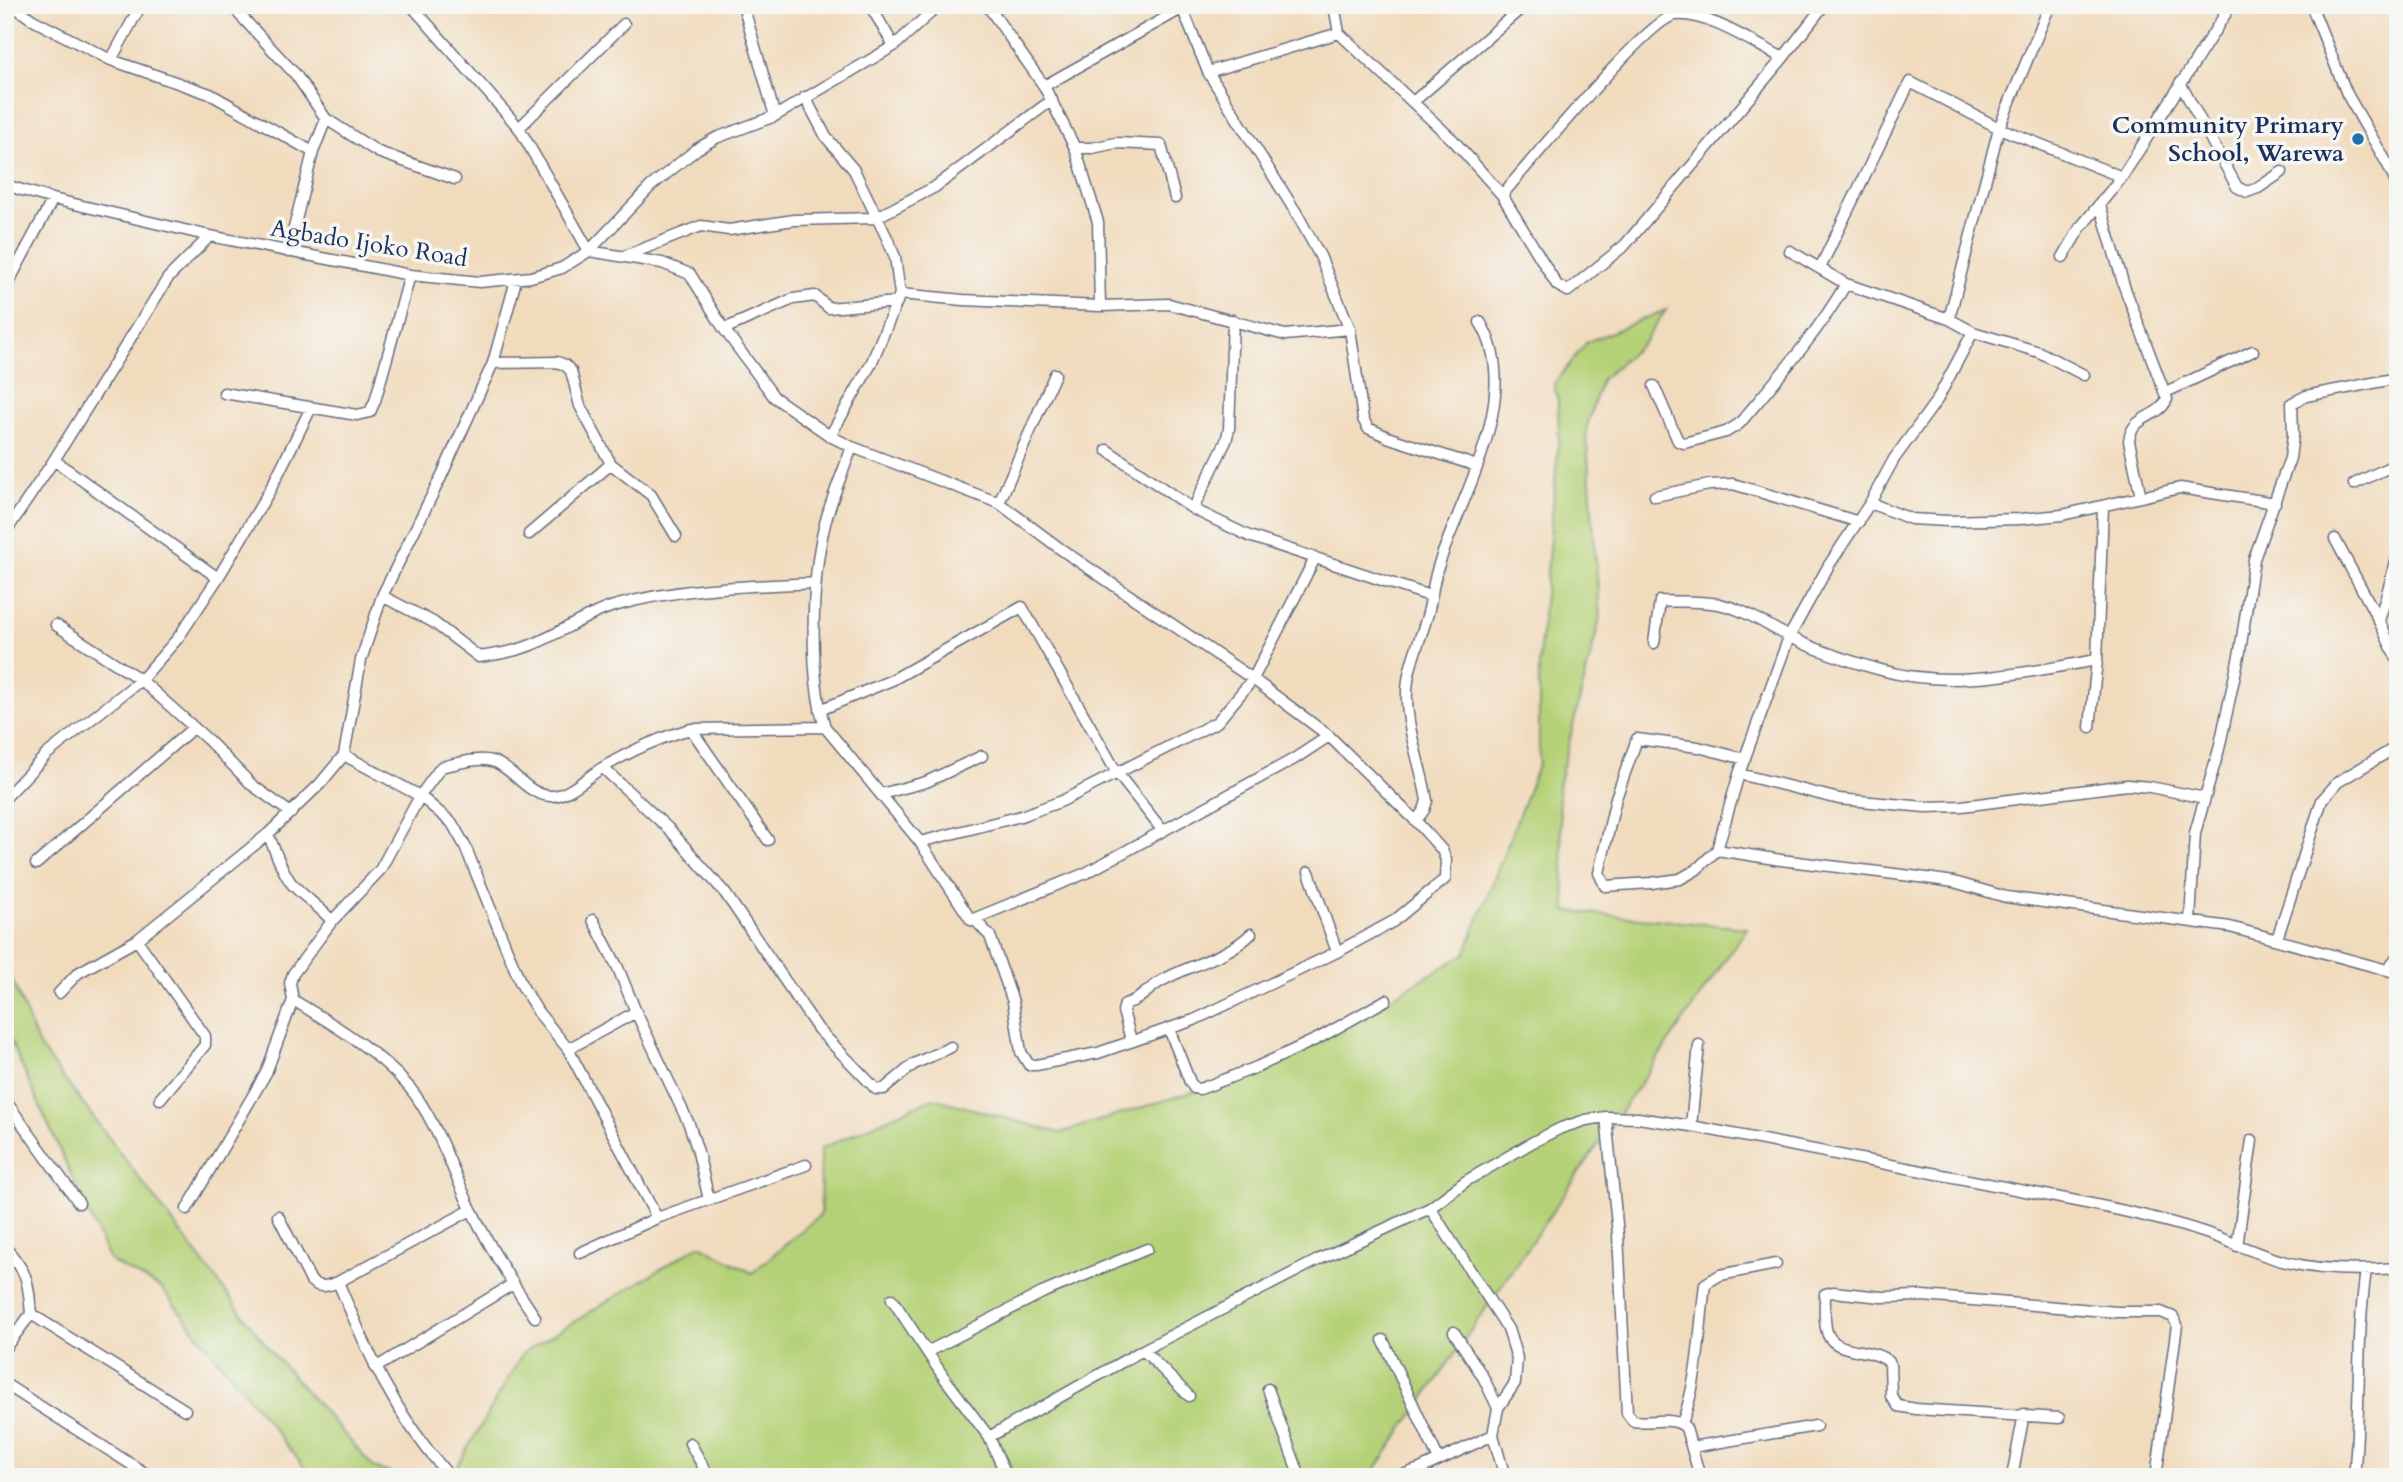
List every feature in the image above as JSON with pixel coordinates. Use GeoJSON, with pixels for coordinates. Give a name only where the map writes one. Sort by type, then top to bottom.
{"type":"FeatureCollection","features":[{"type":"Feature","properties":{"kind":"street"},"geometry":{"type":"LineString","coordinates":[[12,5],[33,20],[111,60],[210,94],[313,152]]}},
{"type":"Feature","properties":{"kind":"street"},"geometry":{"type":"LineString","coordinates":[[111,60],[141,5]]}},
{"type":"Feature","properties":{"kind":"street"},"geometry":{"type":"LineString","coordinates":[[411,5],[506,110],[589,251],[663,262],[690,274],[724,329],[774,397],[830,436],[852,447],[999,503],[1062,550],[1253,679],[1329,736],[1416,821],[1442,850],[1446,860],[1446,880],[1394,921],[1194,1020],[1098,1053],[1029,1065],[1021,1052],[1013,1002],[990,936],[977,922],[971,920],[920,842],[825,727],[820,710],[813,644],[816,583],[827,515],[852,447]]}},
{"type":"Feature","properties":{"kind":"street"},"geometry":{"type":"LineString","coordinates":[[743,5],[775,116]]}},
{"type":"Feature","properties":{"kind":"street"},"geometry":{"type":"LineString","coordinates":[[870,5],[894,46]]}},
{"type":"Feature","properties":{"kind":"street","name":"Agbado Ijoko Road"},"geometry":{"type":"LineString","coordinates":[[5,185],[210,236],[410,275],[480,282],[516,280],[555,271],[589,251],[650,186],[683,159],[716,138],[775,116],[894,46],[939,5]]}},
{"type":"Feature","properties":{"kind":"street"},"geometry":{"type":"LineString","coordinates":[[987,5],[1044,86],[1075,148],[1098,222],[1100,306]]}},
{"type":"Feature","properties":{"kind":"street"},"geometry":{"type":"LineString","coordinates":[[1334,5],[1339,33],[1454,141],[1502,195],[1556,285],[1568,291],[1625,245],[1783,58],[1824,5]]}},
{"type":"Feature","properties":{"kind":"street"},"geometry":{"type":"LineString","coordinates":[[1413,102],[1525,5]]}},
{"type":"Feature","properties":{"kind":"street"},"geometry":{"type":"LineString","coordinates":[[1949,319],[1999,128],[2050,5]]}},
{"type":"Feature","properties":{"kind":"street"},"geometry":{"type":"LineString","coordinates":[[2063,257],[2080,228],[2122,177],[2231,5]]}},
{"type":"Feature","properties":{"kind":"street"},"geometry":{"type":"LineString","coordinates":[[2311,5],[2347,94],[2398,188]]}},
{"type":"Feature","properties":{"kind":"street"},"geometry":{"type":"LineString","coordinates":[[1044,86],[1182,7],[1208,72],[1310,237],[1350,329],[1363,419],[1368,428],[1390,438],[1477,466]]}},
{"type":"Feature","properties":{"kind":"street"},"geometry":{"type":"LineString","coordinates":[[239,14],[296,75],[326,119],[378,152],[455,178]]}},
{"type":"Feature","properties":{"kind":"street"},"geometry":{"type":"LineString","coordinates":[[1502,195],[1646,34],[1672,15],[1699,16],[1783,58]]}},
{"type":"Feature","properties":{"kind":"street"},"geometry":{"type":"LineString","coordinates":[[519,128],[624,24]]}},
{"type":"Feature","properties":{"kind":"street"},"geometry":{"type":"LineString","coordinates":[[1208,72],[1339,33]]}},
{"type":"Feature","properties":{"kind":"street"},"geometry":{"type":"LineString","coordinates":[[1820,268],[1910,82],[1999,128],[2122,177]]}},
{"type":"Feature","properties":{"kind":"street"},"geometry":{"type":"LineString","coordinates":[[2180,83],[2237,187],[2247,192],[2282,172]]}},
{"type":"Feature","properties":{"kind":"street"},"geometry":{"type":"LineString","coordinates":[[805,97],[826,137],[854,170],[895,257],[898,298],[871,364],[830,436]]}},
{"type":"Feature","properties":{"kind":"street"},"geometry":{"type":"LineString","coordinates":[[625,256],[701,226],[729,230],[794,220],[875,218],[935,187],[1052,100]]}},
{"type":"Feature","properties":{"kind":"street"},"geometry":{"type":"LineString","coordinates":[[288,252],[313,152],[326,119]]}},
{"type":"Feature","properties":{"kind":"street"},"geometry":{"type":"LineString","coordinates":[[1075,148],[1116,143],[1160,145],[1175,198]]}},
{"type":"Feature","properties":{"kind":"street"},"geometry":{"type":"LineString","coordinates":[[5,289],[53,199]]}},
{"type":"Feature","properties":{"kind":"street"},"geometry":{"type":"LineString","coordinates":[[2100,205],[2124,286],[2167,399],[2164,405],[2135,425],[2130,432],[2141,497]]}},
{"type":"Feature","properties":{"kind":"street"},"geometry":{"type":"LineString","coordinates":[[5,533],[54,460],[167,278],[210,236]]}},
{"type":"Feature","properties":{"kind":"street"},"geometry":{"type":"LineString","coordinates":[[1790,251],[1846,284],[1949,319],[1973,332],[2039,352],[2084,374]]}},
{"type":"Feature","properties":{"kind":"street"},"geometry":{"type":"LineString","coordinates":[[224,393],[357,415],[370,412],[410,275]]}},
{"type":"Feature","properties":{"kind":"street"},"geometry":{"type":"LineString","coordinates":[[59,993],[78,973],[137,940],[268,834],[320,784],[344,755],[361,660],[382,596],[493,363],[516,280]]}},
{"type":"Feature","properties":{"kind":"street"},"geometry":{"type":"LineString","coordinates":[[1654,386],[1678,442],[1684,443],[1726,432],[1739,424],[1833,308],[1846,284]]}},
{"type":"Feature","properties":{"kind":"street"},"geometry":{"type":"LineString","coordinates":[[724,329],[793,299],[815,296],[830,308],[898,298],[1100,306],[1169,304],[1285,335],[1350,329]]}},
{"type":"Feature","properties":{"kind":"street"},"geometry":{"type":"LineString","coordinates":[[1193,509],[1226,441],[1229,429],[1233,320]]}},
{"type":"Feature","properties":{"kind":"street"},"geometry":{"type":"LineString","coordinates":[[1416,821],[1427,802],[1409,721],[1407,692],[1438,567],[1477,466],[1494,407],[1496,380],[1492,346],[1480,322]]}},
{"type":"Feature","properties":{"kind":"street"},"geometry":{"type":"LineString","coordinates":[[1745,759],[1698,747],[1637,739],[1616,798],[1599,873],[1605,886],[1680,879],[1696,870],[1717,850],[1739,774],[1745,759],[1789,636],[1894,459],[1937,400],[1973,332]]}},
{"type":"Feature","properties":{"kind":"street"},"geometry":{"type":"LineString","coordinates":[[2166,393],[2253,351]]}},
{"type":"Feature","properties":{"kind":"street"},"geometry":{"type":"LineString","coordinates":[[493,363],[557,362],[565,365],[571,372],[583,414],[611,464],[651,495],[676,536]]}},
{"type":"Feature","properties":{"kind":"street"},"geometry":{"type":"LineString","coordinates":[[999,503],[1055,374]]}},
{"type":"Feature","properties":{"kind":"street"},"geometry":{"type":"LineString","coordinates":[[2190,921],[2195,832],[2240,650],[2254,559],[2290,458],[2293,436],[2292,403],[2306,396],[2398,378]]}},
{"type":"Feature","properties":{"kind":"street"},"geometry":{"type":"LineString","coordinates":[[5,798],[47,754],[141,680],[178,638],[218,578],[270,490],[311,408]]}},
{"type":"Feature","properties":{"kind":"street"},"geometry":{"type":"LineString","coordinates":[[1107,450],[1193,509],[1249,536],[1430,596]]}},
{"type":"Feature","properties":{"kind":"street"},"geometry":{"type":"LineString","coordinates":[[54,460],[218,578]]}},
{"type":"Feature","properties":{"kind":"street"},"geometry":{"type":"LineString","coordinates":[[2354,484],[2398,463]]}},
{"type":"Feature","properties":{"kind":"street"},"geometry":{"type":"LineString","coordinates":[[528,534],[611,464]]}},
{"type":"Feature","properties":{"kind":"street"},"geometry":{"type":"LineString","coordinates":[[1656,496],[1709,485],[1734,484],[1859,522]]}},
{"type":"Feature","properties":{"kind":"street"},"geometry":{"type":"LineString","coordinates":[[1870,503],[1911,519],[1948,521],[2030,518],[2103,507],[2180,488],[2275,503]]}},
{"type":"Feature","properties":{"kind":"street"},"geometry":{"type":"LineString","coordinates":[[2090,727],[2097,660],[2103,507]]}},
{"type":"Feature","properties":{"kind":"street"},"geometry":{"type":"LineString","coordinates":[[2335,539],[2398,661]]}},
{"type":"Feature","properties":{"kind":"street"},"geometry":{"type":"LineString","coordinates":[[2379,621],[2398,555]]}},
{"type":"Feature","properties":{"kind":"street"},"geometry":{"type":"LineString","coordinates":[[920,842],[1062,801],[1217,722],[1253,679],[1315,558]]}},
{"type":"Feature","properties":{"kind":"street"},"geometry":{"type":"LineString","coordinates":[[382,596],[433,622],[479,657],[511,652],[535,644],[612,607],[649,598],[739,587],[816,583]]}},
{"type":"Feature","properties":{"kind":"street"},"geometry":{"type":"LineString","coordinates":[[1654,643],[1660,601],[1720,604],[1789,636],[1882,671],[1910,676],[1998,676],[2097,660]]}},
{"type":"Feature","properties":{"kind":"street"},"geometry":{"type":"LineString","coordinates":[[820,710],[892,680],[1022,607],[1116,773],[1163,831]]}},
{"type":"Feature","properties":{"kind":"street"},"geometry":{"type":"LineString","coordinates":[[56,625],[141,680],[252,785],[291,813]]}},
{"type":"Feature","properties":{"kind":"street"},"geometry":{"type":"LineString","coordinates":[[187,1209],[266,1073],[293,1000],[290,983],[293,974],[332,921],[380,870],[420,796],[441,767],[475,760],[494,762],[536,792],[548,796],[562,794],[603,768],[670,735],[691,729],[825,727]]}},
{"type":"Feature","properties":{"kind":"street"},"geometry":{"type":"LineString","coordinates":[[36,864],[193,728]]}},
{"type":"Feature","properties":{"kind":"street"},"geometry":{"type":"LineString","coordinates":[[691,729],[768,841]]}},
{"type":"Feature","properties":{"kind":"street"},"geometry":{"type":"LineString","coordinates":[[971,920],[1075,879],[1294,759],[1329,736]]}},
{"type":"Feature","properties":{"kind":"street"},"geometry":{"type":"LineString","coordinates":[[2277,939],[2322,800],[2338,782],[2398,746]]}},
{"type":"Feature","properties":{"kind":"street"},"geometry":{"type":"LineString","coordinates":[[344,755],[420,796],[452,823],[465,846],[521,984],[538,1012],[568,1049],[657,1218]]}},
{"type":"Feature","properties":{"kind":"street"},"geometry":{"type":"LineString","coordinates":[[881,794],[926,782],[982,756]]}},
{"type":"Feature","properties":{"kind":"street"},"geometry":{"type":"LineString","coordinates":[[603,768],[670,830],[725,893],[818,1029],[876,1089],[884,1089],[921,1060],[951,1047]]}},
{"type":"Feature","properties":{"kind":"street"},"geometry":{"type":"LineString","coordinates":[[1739,774],[1839,799],[1925,807],[1962,806],[2127,785],[2205,798]]}},
{"type":"Feature","properties":{"kind":"street"},"geometry":{"type":"LineString","coordinates":[[268,834],[290,881],[332,921]]}},
{"type":"Feature","properties":{"kind":"street"},"geometry":{"type":"LineString","coordinates":[[1717,850],[1954,882],[2006,897],[2046,904],[2245,930],[2393,971],[2398,955]]}},
{"type":"Feature","properties":{"kind":"street"},"geometry":{"type":"LineString","coordinates":[[1309,872],[1337,951]]}},
{"type":"Feature","properties":{"kind":"street"},"geometry":{"type":"LineString","coordinates":[[593,920],[618,968],[692,1131],[709,1200]]}},
{"type":"Feature","properties":{"kind":"street"},"geometry":{"type":"LineString","coordinates":[[1130,1040],[1123,1011],[1125,1004],[1140,999],[1158,983],[1237,947],[1251,934]]}},
{"type":"Feature","properties":{"kind":"street"},"geometry":{"type":"LineString","coordinates":[[137,940],[205,1037],[205,1045],[160,1099]]}},
{"type":"Feature","properties":{"kind":"street"},"geometry":{"type":"LineString","coordinates":[[293,1000],[341,1030],[384,1063],[410,1088],[445,1151],[471,1210],[513,1284],[536,1317]]}},
{"type":"Feature","properties":{"kind":"street"},"geometry":{"type":"LineString","coordinates":[[1169,1029],[1190,1082],[1194,1088],[1199,1088],[1257,1067],[1319,1038],[1387,1000]]}},
{"type":"Feature","properties":{"kind":"street"},"geometry":{"type":"LineString","coordinates":[[568,1049],[636,1012]]}},
{"type":"Feature","properties":{"kind":"street"},"geometry":{"type":"LineString","coordinates":[[1691,1126],[1699,1045]]}},
{"type":"Feature","properties":{"kind":"street"},"geometry":{"type":"LineString","coordinates":[[5,1100],[79,1203]]}},
{"type":"Feature","properties":{"kind":"street"},"geometry":{"type":"LineString","coordinates":[[1606,1117],[1616,1209],[1627,1413],[1633,1421],[1682,1423],[1686,1428],[1700,1477]]}},
{"type":"Feature","properties":{"kind":"street"},"geometry":{"type":"LineString","coordinates":[[989,1437],[1143,1350],[1320,1259],[1430,1208],[1466,1181],[1533,1142],[1586,1119],[1638,1118],[1691,1126],[2140,1214],[2303,1265],[2366,1270],[2398,1268]]}},
{"type":"Feature","properties":{"kind":"street"},"geometry":{"type":"LineString","coordinates":[[2237,1246],[2252,1140]]}},
{"type":"Feature","properties":{"kind":"street"},"geometry":{"type":"LineString","coordinates":[[580,1253],[657,1218],[806,1165]]}},
{"type":"Feature","properties":{"kind":"street"},"geometry":{"type":"LineString","coordinates":[[1430,1208],[1508,1329],[1517,1358],[1515,1383],[1498,1408],[1493,1435],[1505,1477]]}},
{"type":"Feature","properties":{"kind":"street"},"geometry":{"type":"LineString","coordinates":[[278,1216],[311,1281],[323,1287],[338,1283],[471,1210]]}},
{"type":"Feature","properties":{"kind":"street"},"geometry":{"type":"LineString","coordinates":[[5,1247],[28,1278],[32,1314],[5,1349]]}},
{"type":"Feature","properties":{"kind":"street"},"geometry":{"type":"LineString","coordinates":[[927,1352],[1042,1293],[1147,1249]]}},
{"type":"Feature","properties":{"kind":"street"},"geometry":{"type":"LineString","coordinates":[[1682,1423],[1696,1371],[1705,1284],[1720,1275],[1776,1264]]}},
{"type":"Feature","properties":{"kind":"street"},"geometry":{"type":"LineString","coordinates":[[2354,1477],[2359,1401],[2360,1316],[2366,1270]]}},
{"type":"Feature","properties":{"kind":"street"},"geometry":{"type":"LineString","coordinates":[[338,1283],[375,1368],[409,1427],[444,1471]]}},
{"type":"Feature","properties":{"kind":"street"},"geometry":{"type":"LineString","coordinates":[[375,1368],[513,1284]]}},
{"type":"Feature","properties":{"kind":"street"},"geometry":{"type":"LineString","coordinates":[[2059,1418],[1898,1406],[1891,1396],[1890,1363],[1884,1357],[1837,1345],[1829,1340],[1825,1294],[1833,1292],[1882,1297],[1923,1296],[2117,1312],[2161,1312],[2173,1317],[2177,1325],[2156,1477]]}},
{"type":"Feature","properties":{"kind":"street"},"geometry":{"type":"LineString","coordinates":[[892,1299],[989,1437],[1007,1477]]}},
{"type":"Feature","properties":{"kind":"street"},"geometry":{"type":"LineString","coordinates":[[32,1314],[185,1409]]}},
{"type":"Feature","properties":{"kind":"street"},"geometry":{"type":"LineString","coordinates":[[1454,1332],[1483,1377],[1498,1408]]}},
{"type":"Feature","properties":{"kind":"street"},"geometry":{"type":"LineString","coordinates":[[1383,1340],[1439,1461]]}},
{"type":"Feature","properties":{"kind":"street"},"geometry":{"type":"LineString","coordinates":[[1143,1350],[1189,1396]]}},
{"type":"Feature","properties":{"kind":"street"},"geometry":{"type":"LineString","coordinates":[[5,1384],[152,1477]]}},
{"type":"Feature","properties":{"kind":"street"},"geometry":{"type":"LineString","coordinates":[[1268,1389],[1300,1477]]}},
{"type":"Feature","properties":{"kind":"street"},"geometry":{"type":"LineString","coordinates":[[2012,1477],[2024,1414]]}},
{"type":"Feature","properties":{"kind":"street"},"geometry":{"type":"LineString","coordinates":[[1692,1447],[1816,1426]]}},
{"type":"Feature","properties":{"kind":"street"},"geometry":{"type":"LineString","coordinates":[[1397,1477],[1439,1461],[1493,1435]]}},
{"type":"Feature","properties":{"kind":"street"},"geometry":{"type":"LineString","coordinates":[[690,1443],[709,1477]]}},
{"type":"Feature","properties":{"kind":"green space"},"geometry":{"type":"Polygon","coordinates":[[[1666,310],[1644,342],[1601,380],[1586,430],[1600,618],[1558,786],[1566,911],[1747,928],[1370,1477],[451,1477],[523,1353],[700,1245],[752,1273],[821,1214],[820,1149],[933,1098],[1060,1133],[1278,1065],[1465,954],[1539,763],[1539,661],[1559,437],[1558,401],[1554,384],[1587,342],[1666,310]]]}},
{"type":"Feature","properties":{"kind":"green space"},"geometry":{"type":"Polygon","coordinates":[[[5,962],[39,1046],[269,1349],[374,1468],[405,1477],[312,1477],[161,1288],[110,1261],[5,1029],[5,962]]]}},
{"type":"Feature","properties":{"kind":"place","name":"Community Primary School, Warewa"},"geometry":{"type":"Point","coordinates":[2358,139]}}]}
